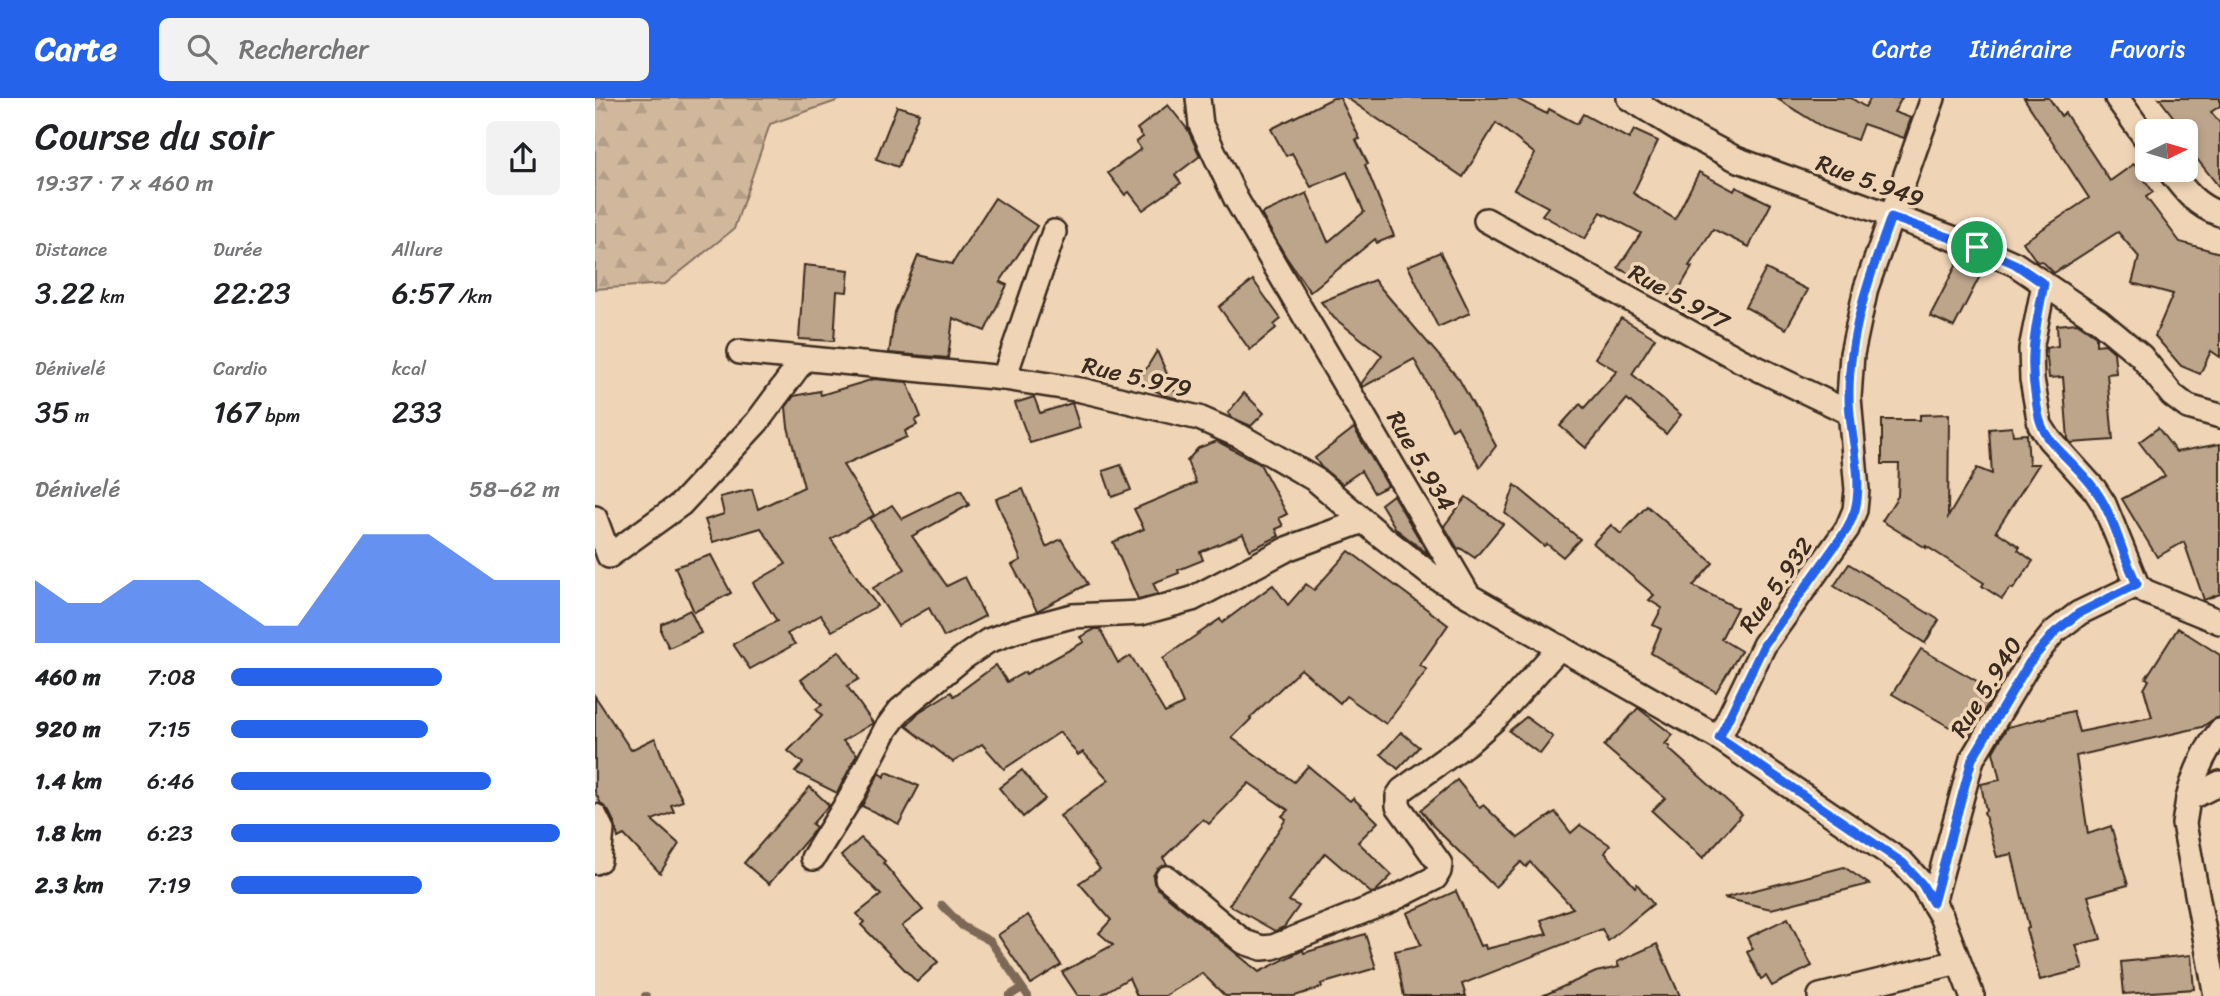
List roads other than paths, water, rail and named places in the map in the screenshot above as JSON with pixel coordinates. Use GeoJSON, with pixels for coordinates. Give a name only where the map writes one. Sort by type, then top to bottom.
{"type":"FeatureCollection","features":[{"type":"Feature","properties":{"kind":"street","name":"Rue 5.934"},"geometry":{"type":"LineString","coordinates":[[1198,98],[1201,125],[1236,198],[1469,596]]}},
{"type":"Feature","properties":{"kind":"street","name":"Rue 5.949"},"geometry":{"type":"LineString","coordinates":[[1629,98],[1679,129],[1737,159],[1977,247],[2015,264],[2099,321],[2141,356],[2172,395],[2188,407],[2220,416]]}},
{"type":"Feature","properties":{"kind":"street","name":"Rue 5.932"},"geometry":{"type":"LineString","coordinates":[[1719,738],[1764,645],[1847,529],[1855,510],[1857,491],[1849,398],[1852,354],[1866,288],[1933,98]]}},
{"type":"Feature","properties":{"kind":"street"},"geometry":{"type":"LineString","coordinates":[[2117,98],[2135,123]]}},
{"type":"Feature","properties":{"kind":"street"},"geometry":{"type":"LineString","coordinates":[[2178,182],[2189,197],[2216,210]]}},
{"type":"Feature","properties":{"kind":"street","name":"Rue 5.977"},"geometry":{"type":"LineString","coordinates":[[1486,220],[1740,360],[1850,413]]}},
{"type":"Feature","properties":{"kind":"street"},"geometry":{"type":"LineString","coordinates":[[1004,378],[1054,232]]}},
{"type":"Feature","properties":{"kind":"street"},"geometry":{"type":"LineString","coordinates":[[2044,284],[2031,349],[2032,379],[2040,425],[2049,439],[2095,489],[2104,504],[2127,566],[2137,584],[2146,592],[2220,622]]}},
{"type":"Feature","properties":{"kind":"street","name":"Rue 5.979"},"geometry":{"type":"LineString","coordinates":[[740,352],[1004,378],[1081,390],[1199,418],[1240,436],[1316,480],[1430,574],[1469,596]]}},
{"type":"Feature","properties":{"kind":"street"},"geometry":{"type":"LineString","coordinates":[[595,518],[609,556],[681,504],[757,422],[804,359]]}},
{"type":"Feature","properties":{"kind":"street"},"geometry":{"type":"LineString","coordinates":[[813,858],[846,805],[886,729],[900,710],[988,641],[1072,616],[1140,613],[1192,599],[1289,548],[1363,521]]}},
{"type":"Feature","properties":{"kind":"street","name":"Rue 5.940"},"geometry":{"type":"LineString","coordinates":[[1933,903],[1972,759],[2029,663],[2055,632],[2079,613],[2137,584]]}},
{"type":"Feature","properties":{"kind":"street"},"geometry":{"type":"LineString","coordinates":[[1469,596],[1719,738],[1903,863],[1922,884],[1941,916],[1972,996]]}},
{"type":"Feature","properties":{"kind":"street"},"geometry":{"type":"LineString","coordinates":[[1167,878],[1244,942],[1262,948],[1273,947],[1389,901],[1435,878],[1440,864],[1398,806],[1398,796],[1402,790],[1496,718],[1560,647]]}},
{"type":"Feature","properties":{"kind":"street"},"geometry":{"type":"LineString","coordinates":[[2216,996],[2184,824],[2192,782],[2209,746],[2220,731]]}},
{"type":"Feature","properties":{"kind":"street"},"geometry":{"type":"LineString","coordinates":[[2188,799],[2220,783]]}},
{"type":"Feature","properties":{"kind":"street"},"geometry":{"type":"LineString","coordinates":[[595,816],[602,830],[599,860],[595,862]]}},
{"type":"Feature","properties":{"kind":"street"},"geometry":{"type":"LineString","coordinates":[[1820,996],[1958,962]]}},
{"type":"Feature","properties":{"kind":"waterway"},"geometry":{"type":"LineString","coordinates":[[942,905],[962,926],[990,941],[1028,996]]}},
{"type":"Feature","properties":{"kind":"waterway"},"geometry":{"type":"LineString","coordinates":[[1009,996],[1022,988]]}}]}
